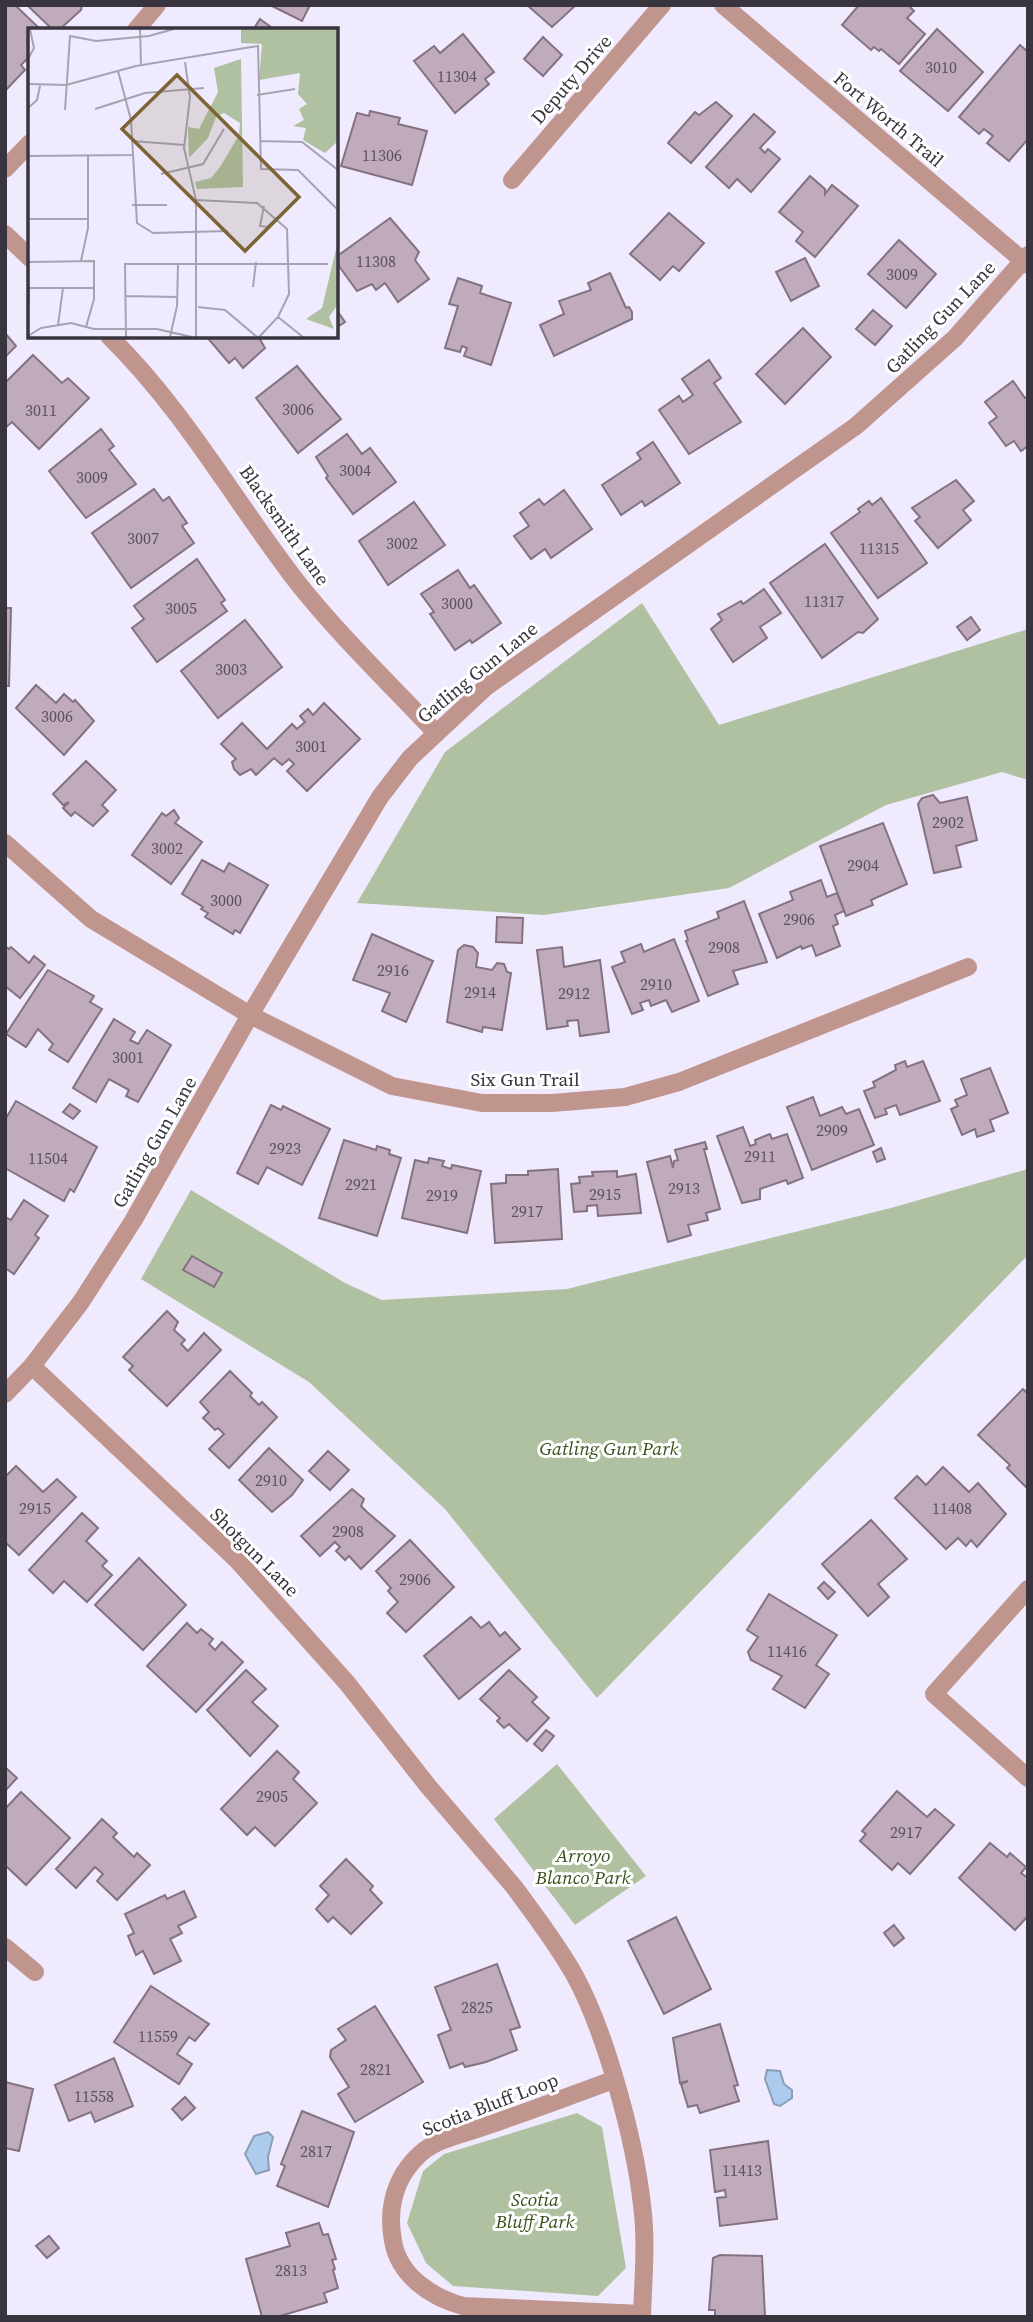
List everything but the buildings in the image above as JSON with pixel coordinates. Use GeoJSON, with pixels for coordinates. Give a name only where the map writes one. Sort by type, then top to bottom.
{"type":"FeatureCollection","features":[{"type":"Feature","properties":{"kind":"street"},"geometry":{"type":"LineString","coordinates":[[138,28],[157,5]]}},
{"type":"Feature","properties":{"kind":"street","name":"Deputy Drive"},"geometry":{"type":"LineString","coordinates":[[512,180],[662,5]]}},
{"type":"Feature","properties":{"kind":"street","name":"Fort Worth Trail"},"geometry":{"type":"LineString","coordinates":[[723,5],[1026,260]]}},
{"type":"Feature","properties":{"kind":"street"},"geometry":{"type":"LineString","coordinates":[[5,169],[28,145]]}},
{"type":"Feature","properties":{"kind":"street"},"geometry":{"type":"LineString","coordinates":[[5,234],[28,256]]}},
{"type":"Feature","properties":{"kind":"street","name":"Gatling Gun Lane"},"geometry":{"type":"LineString","coordinates":[[5,1394],[32,1366],[81,1302],[133,1221],[250,1015],[380,797],[410,758],[486,687],[556,635],[856,426],[955,338],[1026,260]]}},
{"type":"Feature","properties":{"kind":"street","name":"Blacksmith Lane"},"geometry":{"type":"LineString","coordinates":[[111,338],[159,388],[195,434],[297,581],[435,732]]}},
{"type":"Feature","properties":{"kind":"street","name":"Six Gun Trail"},"geometry":{"type":"LineString","coordinates":[[5,844],[91,919],[250,1015],[392,1086],[482,1103],[552,1103],[625,1097],[679,1082],[968,967]]}},
{"type":"Feature","properties":{"kind":"street","name":"Shotgun Lane"},"geometry":{"type":"LineString","coordinates":[[32,1366],[237,1560],[347,1683],[428,1786],[515,1888],[548,1933],[576,1978],[613,2080],[633,2148],[642,2206],[645,2270],[642,2315]]}},
{"type":"Feature","properties":{"kind":"street"},"geometry":{"type":"LineString","coordinates":[[1028,1588],[934,1694],[1028,1778]]}},
{"type":"Feature","properties":{"kind":"street"},"geometry":{"type":"LineString","coordinates":[[5,1947],[35,1972]]}},
{"type":"Feature","properties":{"kind":"street","name":"Scotia Bluff Loop"},"geometry":{"type":"LineString","coordinates":[[613,2080],[432,2146],[404,2172],[393,2195],[390,2220],[394,2245],[405,2269],[422,2287],[443,2300],[463,2306],[642,2315]]}},
{"type":"Feature","properties":{"kind":"green space"},"geometry":{"type":"Polygon","coordinates":[[[642,603],[719,725],[1028,629],[1028,780],[1002,772],[886,805],[729,888],[544,915],[357,903],[445,752],[642,603]]]}},
{"type":"Feature","properties":{"kind":"green space","name":"Gatling Gun Park"},"geometry":{"type":"Polygon","coordinates":[[[1028,1169],[1028,1255],[597,1698],[445,1509],[309,1382],[141,1279],[191,1190],[345,1283],[382,1300],[567,1289],[891,1208],[1028,1169]]]}},
{"type":"Feature","properties":{"kind":"green space","name":"Arroyo Blanco Park"},"geometry":{"type":"Polygon","coordinates":[[[557,1764],[646,1876],[575,1925],[494,1819],[557,1764]]]}},
{"type":"Feature","properties":{"kind":"green space","name":"Scotia Bluff Park"},"geometry":{"type":"Polygon","coordinates":[[[577,2113],[602,2127],[626,2268],[598,2296],[453,2286],[426,2263],[407,2223],[423,2171],[444,2154],[577,2113]]]}},
{"type":"Feature","properties":{"kind":"water"},"geometry":{"type":"Polygon","coordinates":[[[767,2070],[780,2071],[784,2084],[792,2090],[792,2098],[780,2106],[774,2104],[765,2079],[767,2070]]]}},
{"type":"Feature","properties":{"kind":"water"},"geometry":{"type":"Polygon","coordinates":[[[268,2132],[273,2137],[268,2157],[269,2170],[256,2174],[245,2154],[254,2136],[268,2132]]]}}]}
